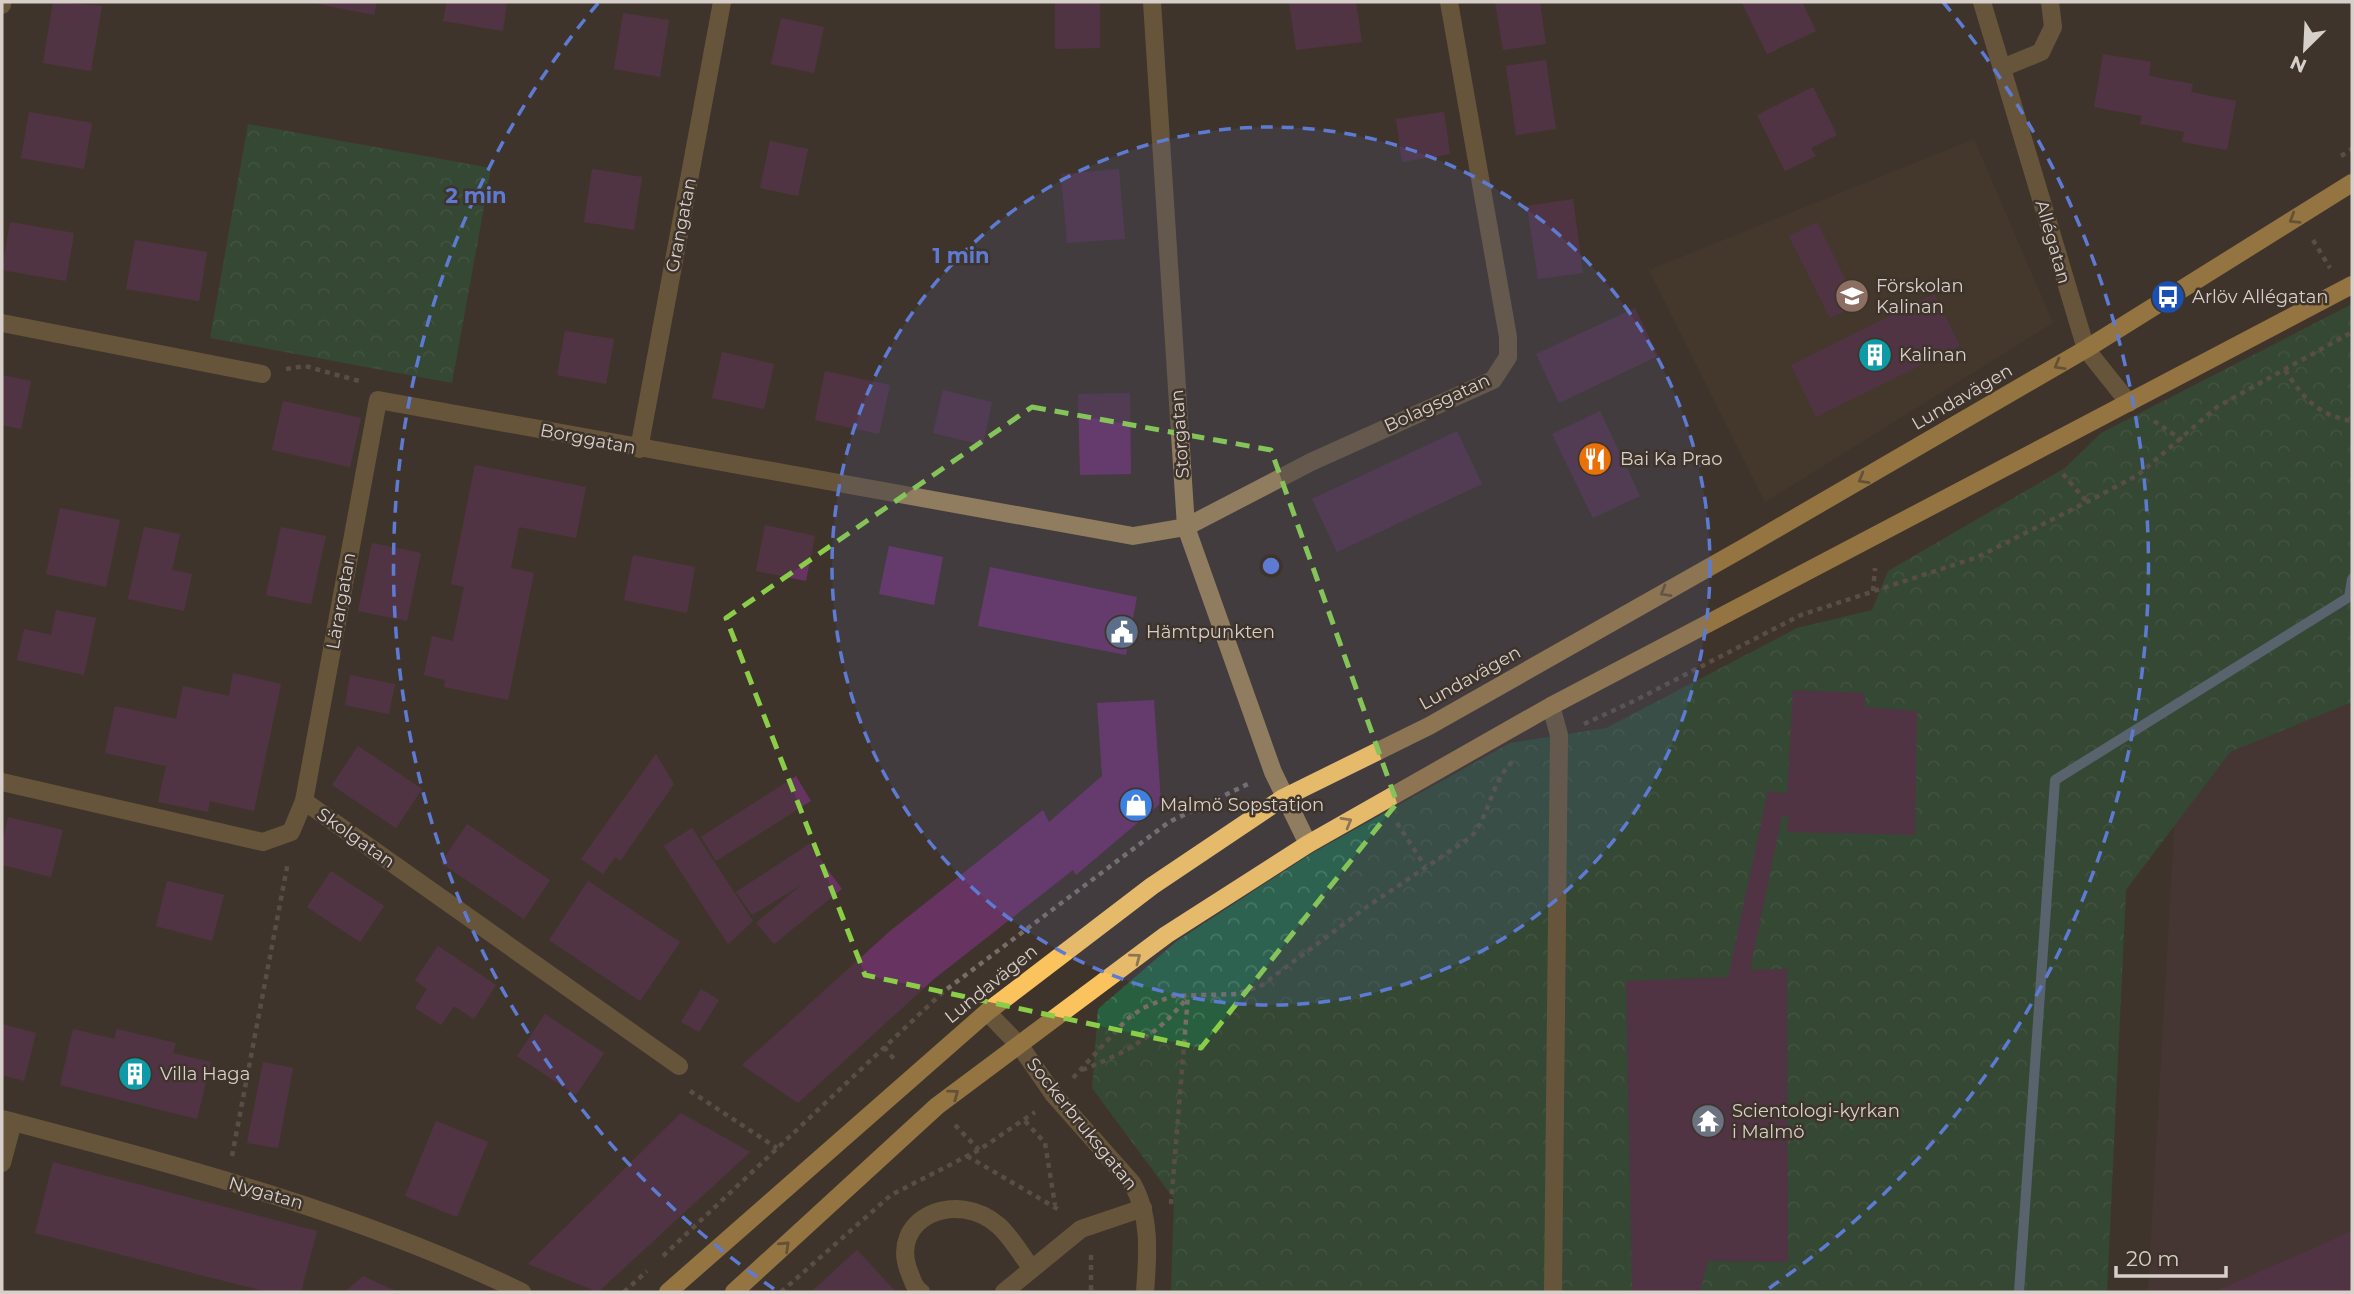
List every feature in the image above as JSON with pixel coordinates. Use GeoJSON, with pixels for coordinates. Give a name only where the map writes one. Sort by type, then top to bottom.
{"type":"FeatureCollection","features":[{"type":"Feature","properties":{"kind":"main road","name":"Lundavägen"},"geometry":{"type":"LineString","coordinates":[[668,1292],[987,1012],[1152,886],[1283,798],[1441,719],[2086,349],[2352,183]]}},
{"type":"Feature","properties":{"kind":"main road"},"geometry":{"type":"LineString","coordinates":[[734,1292],[937,1106],[1166,935],[1308,844],[1551,706],[2348,288]]}},
{"type":"Feature","properties":{"kind":"street","name":"Grangatan"},"geometry":{"type":"LineString","coordinates":[[639,449],[722,2]]}},
{"type":"Feature","properties":{"kind":"street","name":"Storgatan"},"geometry":{"type":"LineString","coordinates":[[1152,2],[1186,527],[1283,798],[1308,844]]}},
{"type":"Feature","properties":{"kind":"street","name":"Bolagsgatan"},"geometry":{"type":"LineString","coordinates":[[1186,527],[1311,462],[1493,380],[1508,357],[1508,337],[1449,2]]}},
{"type":"Feature","properties":{"kind":"street","name":"Allégatan"},"geometry":{"type":"LineString","coordinates":[[1982,2],[2086,349],[2129,403]]}},
{"type":"Feature","properties":{"kind":"street"},"geometry":{"type":"LineString","coordinates":[[2002,68],[2041,52],[2053,27],[2050,2]]}},
{"type":"Feature","properties":{"kind":"street"},"geometry":{"type":"LineString","coordinates":[[2,323],[262,374]]}},
{"type":"Feature","properties":{"kind":"street","name":"Borggatan"},"geometry":{"type":"LineString","coordinates":[[378,400],[1133,537],[1186,527]]}},
{"type":"Feature","properties":{"kind":"street","name":"Lärargatan"},"geometry":{"type":"LineString","coordinates":[[304,801],[378,400]]}},
{"type":"Feature","properties":{"kind":"street"},"geometry":{"type":"LineString","coordinates":[[1551,706],[1559,735],[1553,1292]]}},
{"type":"Feature","properties":{"kind":"street","name":"Skolgatan"},"geometry":{"type":"LineString","coordinates":[[2,782],[263,842],[291,832],[304,801],[679,1066]]}},
{"type":"Feature","properties":{"kind":"street","name":"Sockerbruksgatan"},"geometry":{"type":"LineString","coordinates":[[987,1012],[1020,1046],[1054,1095],[1132,1183],[1143,1208],[1147,1237],[1145,1292]]}},
{"type":"Feature","properties":{"kind":"street"},"geometry":{"type":"LineString","coordinates":[[2,1163],[7,1121]]}},
{"type":"Feature","properties":{"kind":"street","name":"Nygatan"},"geometry":{"type":"LineString","coordinates":[[7,1121],[291,1198],[464,1264],[522,1292]]}},
{"type":"Feature","properties":{"kind":"street"},"geometry":{"type":"LineString","coordinates":[[921,1292],[916,1289],[905,1263],[909,1236],[924,1217],[946,1207],[975,1210],[1000,1227],[1032,1269]]}},
{"type":"Feature","properties":{"kind":"street"},"geometry":{"type":"LineString","coordinates":[[1004,1292],[1081,1229],[1143,1208]]}},
{"type":"Feature","properties":{"kind":"path"},"geometry":{"type":"LineString","coordinates":[[2298,217],[2348,288]]}},
{"type":"Feature","properties":{"kind":"path"},"geometry":{"type":"LineString","coordinates":[[1559,735],[1636,700],[1801,615],[1978,557],[2087,502],[2138,475],[2217,407],[2352,332]]}},
{"type":"Feature","properties":{"kind":"path"},"geometry":{"type":"LineString","coordinates":[[262,374],[305,366],[368,383],[378,400]]}},
{"type":"Feature","properties":{"kind":"path"},"geometry":{"type":"LineString","coordinates":[[2285,370],[2303,397],[2318,411],[2352,421]]}},
{"type":"Feature","properties":{"kind":"path"},"geometry":{"type":"LineString","coordinates":[[2063,474],[2087,502]]}},
{"type":"Feature","properties":{"kind":"path"},"geometry":{"type":"LineString","coordinates":[[1873,592],[1875,566]]}},
{"type":"Feature","properties":{"kind":"path"},"geometry":{"type":"LineString","coordinates":[[1188,996],[1165,1025],[1124,1053],[1080,1071],[1127,1019],[1172,996],[1238,994],[1262,985],[1379,898],[1471,837],[1479,827],[1500,776],[1518,755]]}},
{"type":"Feature","properties":{"kind":"path"},"geometry":{"type":"LineString","coordinates":[[624,1292],[943,992],[1169,822],[1273,772]]}},
{"type":"Feature","properties":{"kind":"path"},"geometry":{"type":"LineString","coordinates":[[227,1181],[287,874],[291,832]]}},
{"type":"Feature","properties":{"kind":"path"},"geometry":{"type":"LineString","coordinates":[[1143,1208],[1172,1204],[1188,996]]}},
{"type":"Feature","properties":{"kind":"path"},"geometry":{"type":"LineString","coordinates":[[679,1066],[691,1092],[777,1148]]}},
{"type":"Feature","properties":{"kind":"path"},"geometry":{"type":"LineString","coordinates":[[967,1156],[1055,1206],[1045,1143],[1025,1121]]}},
{"type":"Feature","properties":{"kind":"highlighted area"},"geometry":{"type":"Polygon","coordinates":[[[1032,407],[1271,450],[1397,803],[1201,1048],[865,975],[726,618],[1032,407]]]}},
{"type":"Feature","properties":{"kind":"shaded area","name":"Förskolan Kalinan"},"geometry":{"type":"Polygon","coordinates":[[[1974,139],[2053,323],[1765,502],[1649,270],[1974,139]]]}},
{"type":"Feature","properties":{"kind":"shaded area"},"geometry":{"type":"Polygon","coordinates":[[[2352,653],[2352,1292],[2148,1292],[2178,764],[2352,653]]]}},
{"type":"Feature","properties":{"kind":"green space"},"geometry":{"type":"Polygon","coordinates":[[[248,124],[491,168],[452,383],[210,338],[248,124]]]}},
{"type":"Feature","properties":{"kind":"green space"},"geometry":{"type":"Polygon","coordinates":[[[2352,304],[2352,702],[2230,752],[2126,890],[2107,1292],[1171,1292],[1174,1199],[1092,1088],[1098,1009],[1177,941],[1309,855],[1510,743],[1606,728],[1797,628],[1872,610],[1888,571],[2065,468],[2101,433],[2352,304]]]}},
{"type":"Feature","properties":{"kind":"building"},"geometry":{"type":"Polygon","coordinates":[[[53,2],[102,6],[91,71],[43,63],[53,2]]]}},
{"type":"Feature","properties":{"kind":"building"},"geometry":{"type":"Polygon","coordinates":[[[309,2],[377,2],[374,15],[309,2]]]}},
{"type":"Feature","properties":{"kind":"building"},"geometry":{"type":"Polygon","coordinates":[[[447,2],[507,2],[503,31],[443,21],[447,2]]]}},
{"type":"Feature","properties":{"kind":"building"},"geometry":{"type":"Polygon","coordinates":[[[1289,2],[1356,2],[1362,42],[1296,50],[1289,2]]]}},
{"type":"Feature","properties":{"kind":"building"},"geometry":{"type":"Polygon","coordinates":[[[1495,2],[1540,2],[1546,44],[1503,50],[1495,2]]]}},
{"type":"Feature","properties":{"kind":"building"},"geometry":{"type":"Polygon","coordinates":[[[1802,2],[1816,31],[1767,54],[1742,3],[1802,2]]]}},
{"type":"Feature","properties":{"kind":"building"},"geometry":{"type":"Polygon","coordinates":[[[1055,3],[1100,3],[1100,48],[1055,49],[1055,3]]]}},
{"type":"Feature","properties":{"kind":"building"},"geometry":{"type":"Polygon","coordinates":[[[623,13],[669,20],[660,77],[614,69],[623,13]]]}},
{"type":"Feature","properties":{"kind":"building"},"geometry":{"type":"Polygon","coordinates":[[[781,18],[824,27],[814,73],[771,64],[781,18]]]}},
{"type":"Feature","properties":{"kind":"building"},"geometry":{"type":"Polygon","coordinates":[[[2103,54],[2151,62],[2149,76],[2193,84],[2191,92],[2236,101],[2227,150],[2182,142],[2184,132],[2140,124],[2142,116],[2094,107],[2103,54]]]}},
{"type":"Feature","properties":{"kind":"building"},"geometry":{"type":"Polygon","coordinates":[[[1546,60],[1556,129],[1516,135],[1506,66],[1546,60]]]}},
{"type":"Feature","properties":{"kind":"building"},"geometry":{"type":"Polygon","coordinates":[[[1813,87],[1837,135],[1811,148],[1816,156],[1785,171],[1757,115],[1813,87]]]}},
{"type":"Feature","properties":{"kind":"building"},"geometry":{"type":"Polygon","coordinates":[[[29,112],[92,123],[84,169],[21,158],[29,112]]]}},
{"type":"Feature","properties":{"kind":"building"},"geometry":{"type":"Polygon","coordinates":[[[1444,112],[1450,154],[1402,162],[1396,119],[1444,112]]]}},
{"type":"Feature","properties":{"kind":"building"},"geometry":{"type":"Polygon","coordinates":[[[770,141],[808,149],[798,196],[760,188],[770,141]]]}},
{"type":"Feature","properties":{"kind":"building"},"geometry":{"type":"Polygon","coordinates":[[[592,169],[642,177],[634,230],[584,222],[592,169]]]}},
{"type":"Feature","properties":{"kind":"building"},"geometry":{"type":"Polygon","coordinates":[[[1119,169],[1125,239],[1067,243],[1061,174],[1119,169]]]}},
{"type":"Feature","properties":{"kind":"building"},"geometry":{"type":"Polygon","coordinates":[[[1573,199],[1583,273],[1538,279],[1527,206],[1573,199]]]}},
{"type":"Feature","properties":{"kind":"building"},"geometry":{"type":"Polygon","coordinates":[[[10,222],[74,233],[66,281],[2,270],[10,222]]]}},
{"type":"Feature","properties":{"kind":"building"},"geometry":{"type":"Polygon","coordinates":[[[1817,222],[1858,305],[1830,318],[1789,236],[1817,222]]]}},
{"type":"Feature","properties":{"kind":"building"},"geometry":{"type":"Polygon","coordinates":[[[135,240],[207,252],[199,301],[126,289],[135,240]]]}},
{"type":"Feature","properties":{"kind":"building","name":"Kalinan"},"geometry":{"type":"Polygon","coordinates":[[[1934,294],[1960,346],[1816,417],[1791,365],[1934,294]]]}},
{"type":"Feature","properties":{"kind":"building"},"geometry":{"type":"Polygon","coordinates":[[[1635,308],[1658,356],[1559,403],[1536,354],[1635,308]]]}},
{"type":"Feature","properties":{"kind":"building"},"geometry":{"type":"Polygon","coordinates":[[[565,331],[614,339],[606,384],[557,375],[565,331]]]}},
{"type":"Feature","properties":{"kind":"building"},"geometry":{"type":"Polygon","coordinates":[[[722,352],[774,364],[764,409],[712,398],[722,352]]]}},
{"type":"Feature","properties":{"kind":"building"},"geometry":{"type":"Polygon","coordinates":[[[825,371],[890,385],[879,434],[815,420],[825,371]]]}},
{"type":"Feature","properties":{"kind":"building"},"geometry":{"type":"Polygon","coordinates":[[[2,375],[31,381],[21,429],[2,425],[2,375]]]}},
{"type":"Feature","properties":{"kind":"building"},"geometry":{"type":"Polygon","coordinates":[[[943,390],[992,402],[983,445],[933,433],[943,390]]]}},
{"type":"Feature","properties":{"kind":"building"},"geometry":{"type":"Polygon","coordinates":[[[1130,393],[1131,474],[1080,475],[1078,394],[1130,393]]]}},
{"type":"Feature","properties":{"kind":"building"},"geometry":{"type":"Polygon","coordinates":[[[283,401],[361,418],[350,467],[272,450],[283,401]]]}},
{"type":"Feature","properties":{"kind":"building"},"geometry":{"type":"Polygon","coordinates":[[[1600,411],[1640,496],[1593,518],[1552,434],[1600,411]]]}},
{"type":"Feature","properties":{"kind":"building"},"geometry":{"type":"Polygon","coordinates":[[[1457,431],[1482,484],[1337,552],[1312,499],[1457,431]]]}},
{"type":"Feature","properties":{"kind":"building"},"geometry":{"type":"Polygon","coordinates":[[[475,465],[586,487],[576,538],[519,527],[511,568],[534,573],[508,700],[444,687],[445,680],[424,675],[432,636],[453,641],[464,587],[451,584],[475,465]]]}},
{"type":"Feature","properties":{"kind":"building"},"geometry":{"type":"Polygon","coordinates":[[[60,508],[120,520],[106,587],[46,574],[60,508]]]}},
{"type":"Feature","properties":{"kind":"building"},"geometry":{"type":"Polygon","coordinates":[[[765,525],[815,536],[806,581],[756,571],[765,525]]]}},
{"type":"Feature","properties":{"kind":"building"},"geometry":{"type":"Polygon","coordinates":[[[144,527],[180,534],[172,570],[192,574],[184,611],[128,599],[144,527]]]}},
{"type":"Feature","properties":{"kind":"building"},"geometry":{"type":"Polygon","coordinates":[[[281,527],[326,536],[311,604],[266,595],[281,527]]]}},
{"type":"Feature","properties":{"kind":"building"},"geometry":{"type":"Polygon","coordinates":[[[372,543],[421,553],[407,621],[358,611],[372,543]]]}},
{"type":"Feature","properties":{"kind":"building"},"geometry":{"type":"Polygon","coordinates":[[[889,546],[943,557],[934,605],[879,594],[889,546]]]}},
{"type":"Feature","properties":{"kind":"building"},"geometry":{"type":"Polygon","coordinates":[[[633,555],[695,567],[687,613],[624,600],[633,555]]]}},
{"type":"Feature","properties":{"kind":"building"},"geometry":{"type":"Polygon","coordinates":[[[990,567],[1137,597],[1126,655],[978,626],[990,567]]]}},
{"type":"Feature","properties":{"kind":"building"},"geometry":{"type":"Polygon","coordinates":[[[56,610],[96,618],[84,675],[17,660],[24,629],[51,635],[56,610]]]}},
{"type":"Feature","properties":{"kind":"building"},"geometry":{"type":"Polygon","coordinates":[[[233,673],[281,684],[254,811],[210,801],[208,812],[158,802],[166,766],[105,753],[115,706],[176,719],[183,686],[229,696],[233,673]]]}},
{"type":"Feature","properties":{"kind":"building"},"geometry":{"type":"Polygon","coordinates":[[[350,675],[395,684],[389,714],[345,705],[350,675]]]}},
{"type":"Feature","properties":{"kind":"building","name":"Scientologi-kyrkan i Malmö"},"geometry":{"type":"Polygon","coordinates":[[[1793,690],[1865,693],[1865,707],[1917,711],[1915,835],[1787,832],[1788,816],[1782,815],[1750,970],[1787,969],[1788,1262],[1708,1261],[1700,1292],[1632,1292],[1626,981],[1728,977],[1768,791],[1787,794],[1793,690]]]}},
{"type":"Feature","properties":{"kind":"building"},"geometry":{"type":"Polygon","coordinates":[[[1154,700],[1161,803],[1076,875],[1073,870],[934,979],[798,1103],[742,1065],[890,931],[1043,810],[1049,822],[1102,776],[1097,703],[1154,700]]]}},
{"type":"Feature","properties":{"kind":"building"},"geometry":{"type":"Polygon","coordinates":[[[358,746],[422,789],[396,828],[332,785],[358,746]]]}},
{"type":"Feature","properties":{"kind":"building"},"geometry":{"type":"Polygon","coordinates":[[[656,754],[674,784],[620,861],[615,857],[603,874],[581,859],[656,754]]]}},
{"type":"Feature","properties":{"kind":"building"},"geometry":{"type":"Polygon","coordinates":[[[796,776],[811,801],[716,861],[701,837],[796,776]]]}},
{"type":"Feature","properties":{"kind":"building"},"geometry":{"type":"Polygon","coordinates":[[[8,817],[63,830],[51,877],[2,865],[2,844],[8,817]]]}},
{"type":"Feature","properties":{"kind":"building"},"geometry":{"type":"Polygon","coordinates":[[[467,824],[550,880],[524,919],[441,863],[467,824]]]}},
{"type":"Feature","properties":{"kind":"building"},"geometry":{"type":"Polygon","coordinates":[[[692,828],[753,921],[728,944],[664,846],[692,828]]]}},
{"type":"Feature","properties":{"kind":"building"},"geometry":{"type":"Polygon","coordinates":[[[809,844],[842,889],[774,944],[756,923],[801,885],[752,915],[736,892],[809,844]]]}},
{"type":"Feature","properties":{"kind":"building"},"geometry":{"type":"Polygon","coordinates":[[[331,871],[384,906],[360,942],[307,907],[331,871]]]}},
{"type":"Feature","properties":{"kind":"building"},"geometry":{"type":"Polygon","coordinates":[[[167,881],[224,895],[212,941],[156,926],[167,881]]]}},
{"type":"Feature","properties":{"kind":"building"},"geometry":{"type":"Polygon","coordinates":[[[588,881],[680,942],[640,1001],[549,940],[588,881]]]}},
{"type":"Feature","properties":{"kind":"building"},"geometry":{"type":"Polygon","coordinates":[[[438,946],[496,985],[474,1019],[454,1006],[441,1025],[415,1008],[427,989],[415,980],[438,946]]]}},
{"type":"Feature","properties":{"kind":"building"},"geometry":{"type":"Polygon","coordinates":[[[701,989],[719,1000],[699,1032],[681,1022],[701,989]]]}},
{"type":"Feature","properties":{"kind":"building"},"geometry":{"type":"Polygon","coordinates":[[[545,1014],[604,1053],[576,1095],[517,1056],[545,1014]]]}},
{"type":"Feature","properties":{"kind":"building"},"geometry":{"type":"Polygon","coordinates":[[[2,1024],[36,1033],[24,1081],[2,1075],[2,1024]]]}},
{"type":"Feature","properties":{"kind":"building","name":"Villa Haga"},"geometry":{"type":"Polygon","coordinates":[[[73,1029],[114,1039],[117,1029],[176,1043],[173,1053],[211,1062],[197,1119],[60,1085],[73,1029]]]}},
{"type":"Feature","properties":{"kind":"building"},"geometry":{"type":"Polygon","coordinates":[[[263,1062],[293,1068],[278,1148],[247,1143],[263,1062]]]}},
{"type":"Feature","properties":{"kind":"building"},"geometry":{"type":"Polygon","coordinates":[[[681,1113],[750,1152],[598,1292],[528,1264],[681,1113]]]}},
{"type":"Feature","properties":{"kind":"building"},"geometry":{"type":"Polygon","coordinates":[[[436,1121],[488,1142],[457,1217],[405,1196],[436,1121]]]}},
{"type":"Feature","properties":{"kind":"building"},"geometry":{"type":"Polygon","coordinates":[[[53,1162],[317,1231],[301,1292],[268,1292],[35,1233],[53,1162]]]}},
{"type":"Feature","properties":{"kind":"building"},"geometry":{"type":"Polygon","coordinates":[[[2352,1231],[2352,1292],[2214,1292],[2352,1231]]]}},
{"type":"Feature","properties":{"kind":"building"},"geometry":{"type":"Polygon","coordinates":[[[857,1250],[896,1292],[811,1292],[857,1250]]]}},
{"type":"Feature","properties":{"kind":"building"},"geometry":{"type":"Polygon","coordinates":[[[363,1276],[398,1292],[345,1292],[363,1276]]]}},
{"type":"Feature","properties":{"kind":"waterway"},"geometry":{"type":"LineString","coordinates":[[2019,1292],[2055,780],[2349,597],[2352,579]]}},
{"type":"Feature","properties":{"kind":"place","name":"Förskolan Kalinan"},"geometry":{"type":"Point","coordinates":[1852,296]}},
{"type":"Feature","properties":{"kind":"place","name":"Arlöv Allégatan"},"geometry":{"type":"Point","coordinates":[2168,297]}},
{"type":"Feature","properties":{"kind":"place","name":"Kalinan"},"geometry":{"type":"Point","coordinates":[1875,355]}},
{"type":"Feature","properties":{"kind":"place","name":"Bai Ka Prao"},"geometry":{"type":"Point","coordinates":[1595,459]}},
{"type":"Feature","properties":{"kind":"place","name":"Hämtpunkten"},"geometry":{"type":"Point","coordinates":[1122,632]}},
{"type":"Feature","properties":{"kind":"place","name":"Malmö Sopstation"},"geometry":{"type":"Point","coordinates":[1136,805]}},
{"type":"Feature","properties":{"kind":"place","name":"Villa Haga"},"geometry":{"type":"Point","coordinates":[135,1074]}},
{"type":"Feature","properties":{"kind":"place","name":"Scientologi-kyrkan i Malmö"},"geometry":{"type":"Point","coordinates":[1708,1121]}}]}
